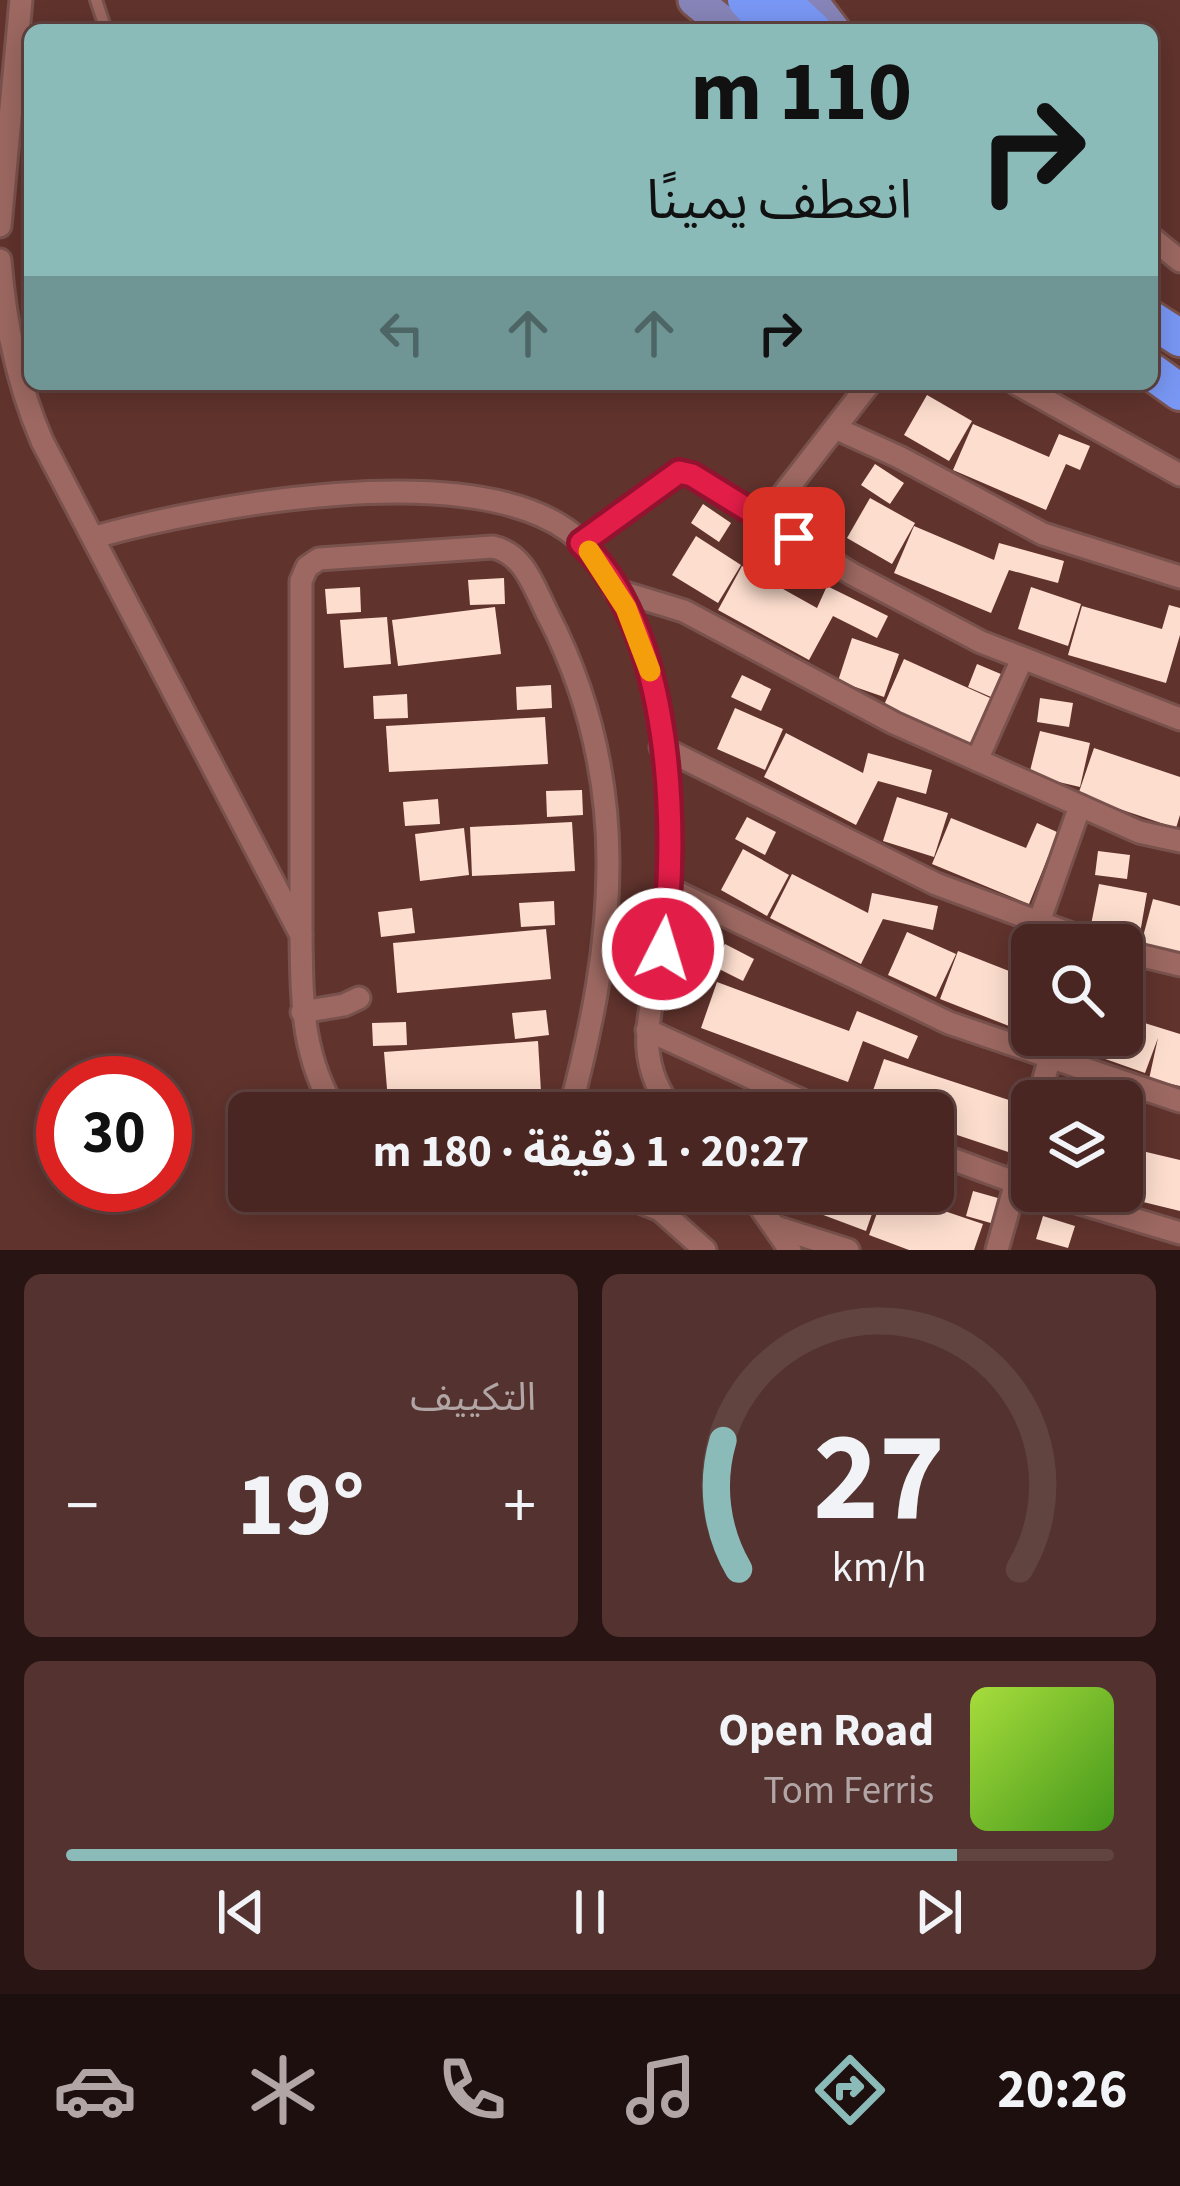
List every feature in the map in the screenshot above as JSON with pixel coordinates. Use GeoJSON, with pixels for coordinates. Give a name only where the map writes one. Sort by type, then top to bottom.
{"type":"FeatureCollection","features":[{"type":"Feature","properties":{"kind":"highway"},"geometry":{"type":"LineString","coordinates":[[746,0],[768,24]]}},
{"type":"Feature","properties":{"kind":"highway"},"geometry":{"type":"LineString","coordinates":[[781,0],[807,24]]}},
{"type":"Feature","properties":{"kind":"main road"},"geometry":{"type":"LineString","coordinates":[[695,0],[725,24]]}},
{"type":"Feature","properties":{"kind":"main road"},"geometry":{"type":"LineString","coordinates":[[810,0],[828,24]]}},
{"type":"Feature","properties":{"kind":"street"},"geometry":{"type":"LineString","coordinates":[[0,226],[22,0]]}},
{"type":"Feature","properties":{"kind":"street"},"geometry":{"type":"LineString","coordinates":[[0,260],[13,356],[27,406],[293,904],[301,935],[308,1054],[323,1092]]}},
{"type":"Feature","properties":{"kind":"street"},"geometry":{"type":"LineString","coordinates":[[764,519],[864,390]]}},
{"type":"Feature","properties":{"kind":"street"},"geometry":{"type":"LineString","coordinates":[[1028,390],[1180,475]]}},
{"type":"Feature","properties":{"kind":"street"},"geometry":{"type":"LineString","coordinates":[[835,428],[1043,534],[1180,577]]}},
{"type":"Feature","properties":{"kind":"street"},"geometry":{"type":"LineString","coordinates":[[581,543],[679,472],[692,475],[852,574],[1022,659],[1180,719]]}},
{"type":"Feature","properties":{"kind":"street"},"geometry":{"type":"LineString","coordinates":[[95,537],[155,520],[251,504],[427,494],[481,498],[539,514],[581,543],[615,590],[648,662],[661,748],[668,888],[646,1059],[658,1092]]}},
{"type":"Feature","properties":{"kind":"street"},"geometry":{"type":"LineString","coordinates":[[293,904],[301,581],[307,568],[319,559],[494,548],[509,551],[523,565],[570,658],[593,725],[604,777],[609,849],[605,928],[573,1092]]}},
{"type":"Feature","properties":{"kind":"street"},"geometry":{"type":"LineString","coordinates":[[615,590],[684,611],[893,723],[1139,832],[1180,841]]}},
{"type":"Feature","properties":{"kind":"street"},"geometry":{"type":"LineString","coordinates":[[977,760],[1022,659]]}},
{"type":"Feature","properties":{"kind":"street"},"geometry":{"type":"LineString","coordinates":[[661,748],[936,884],[1044,924]]}},
{"type":"Feature","properties":{"kind":"street"},"geometry":{"type":"LineString","coordinates":[[1039,922],[1080,806]]}},
{"type":"Feature","properties":{"kind":"street"},"geometry":{"type":"LineString","coordinates":[[668,888],[950,1023],[1011,1037]]}},
{"type":"Feature","properties":{"kind":"street"},"geometry":{"type":"LineString","coordinates":[[1143,956],[1180,965]]}},
{"type":"Feature","properties":{"kind":"street"},"geometry":{"type":"LineString","coordinates":[[302,1012],[359,998]]}},
{"type":"Feature","properties":{"kind":"street"},"geometry":{"type":"LineString","coordinates":[[647,1030],[783,1092]]}},
{"type":"Feature","properties":{"kind":"street"},"geometry":{"type":"LineString","coordinates":[[1076,1056],[1180,1101]]}},
{"type":"Feature","properties":{"kind":"street"},"geometry":{"type":"LineString","coordinates":[[954,1160],[1011,1181]]}},
{"type":"Feature","properties":{"kind":"street"},"geometry":{"type":"LineString","coordinates":[[662,1212],[705,1250]]}},
{"type":"Feature","properties":{"kind":"street"},"geometry":{"type":"LineString","coordinates":[[765,1212],[790,1250]]}},
{"type":"Feature","properties":{"kind":"street"},"geometry":{"type":"LineString","coordinates":[[997,1250],[1017,1212]]}},
{"type":"Feature","properties":{"kind":"street"},"geometry":{"type":"LineString","coordinates":[[1112,1212],[1180,1232]]}},
{"type":"Feature","properties":{"kind":"street"},"geometry":{"type":"LineString","coordinates":[[776,1227],[848,1250]]}},
{"type":"Feature","properties":{"kind":"building"},"geometry":{"type":"Polygon","coordinates":[[[927,395],[972,421],[949,461],[904,435],[927,395]]]}},
{"type":"Feature","properties":{"kind":"building"},"geometry":{"type":"Polygon","coordinates":[[[973,424],[1049,457],[1059,434],[1090,446],[1080,470],[1066,464],[1046,510],[953,470],[973,424]]]}},
{"type":"Feature","properties":{"kind":"building"},"geometry":{"type":"Polygon","coordinates":[[[875,464],[904,483],[890,504],[861,485],[875,464]]]}},
{"type":"Feature","properties":{"kind":"building"},"geometry":{"type":"Polygon","coordinates":[[[870,498],[915,523],[892,564],[847,538],[870,498]]]}},
{"type":"Feature","properties":{"kind":"building"},"geometry":{"type":"Polygon","coordinates":[[[703,504],[731,523],[719,542],[691,523],[703,504]]]}},
{"type":"Feature","properties":{"kind":"building"},"geometry":{"type":"Polygon","coordinates":[[[914,526],[994,560],[999,543],[1064,561],[1058,583],[1009,570],[991,613],[894,573],[914,526]]]}},
{"type":"Feature","properties":{"kind":"building"},"geometry":{"type":"Polygon","coordinates":[[[696,536],[741,565],[718,603],[672,575],[696,536]]]}},
{"type":"Feature","properties":{"kind":"building"},"geometry":{"type":"Polygon","coordinates":[[[742,566],[817,608],[827,586],[888,616],[877,638],[833,616],[809,660],[718,610],[742,566]]]}},
{"type":"Feature","properties":{"kind":"building"},"geometry":{"type":"Polygon","coordinates":[[[504,578],[505,604],[470,605],[468,580],[504,578]]]}},
{"type":"Feature","properties":{"kind":"building"},"geometry":{"type":"Polygon","coordinates":[[[360,587],[361,612],[327,614],[325,589],[360,587]]]}},
{"type":"Feature","properties":{"kind":"building"},"geometry":{"type":"Polygon","coordinates":[[[1031,587],[1081,604],[1068,646],[1018,629],[1031,587]]]}},
{"type":"Feature","properties":{"kind":"building"},"geometry":{"type":"Polygon","coordinates":[[[1169,605],[1180,608],[1180,635],[1166,683],[1068,655],[1082,606],[1162,629],[1169,605]]]}},
{"type":"Feature","properties":{"kind":"building"},"geometry":{"type":"Polygon","coordinates":[[[495,607],[501,654],[398,666],[392,620],[495,607]]]}},
{"type":"Feature","properties":{"kind":"building"},"geometry":{"type":"Polygon","coordinates":[[[387,617],[391,664],[344,668],[340,620],[387,617]]]}},
{"type":"Feature","properties":{"kind":"building"},"geometry":{"type":"Polygon","coordinates":[[[852,638],[899,654],[884,697],[838,681],[852,638]]]}},
{"type":"Feature","properties":{"kind":"building"},"geometry":{"type":"Polygon","coordinates":[[[904,659],[999,702],[978,748],[884,705],[904,659]]]}},
{"type":"Feature","properties":{"kind":"building"},"geometry":{"type":"Polygon","coordinates":[[[977,664],[1008,677],[998,700],[968,687],[977,664]]]}},
{"type":"Feature","properties":{"kind":"building"},"geometry":{"type":"Polygon","coordinates":[[[742,675],[771,689],[761,711],[731,697],[742,675]]]}},
{"type":"Feature","properties":{"kind":"building"},"geometry":{"type":"Polygon","coordinates":[[[551,685],[552,708],[517,710],[516,687],[551,685]]]}},
{"type":"Feature","properties":{"kind":"building"},"geometry":{"type":"Polygon","coordinates":[[[407,694],[408,718],[374,719],[373,696],[407,694]]]}},
{"type":"Feature","properties":{"kind":"building"},"geometry":{"type":"Polygon","coordinates":[[[1040,698],[1073,703],[1069,727],[1037,722],[1040,698]]]}},
{"type":"Feature","properties":{"kind":"building"},"geometry":{"type":"Polygon","coordinates":[[[735,708],[783,729],[765,770],[717,749],[735,708]]]}},
{"type":"Feature","properties":{"kind":"building"},"geometry":{"type":"Polygon","coordinates":[[[545,717],[548,764],[389,772],[386,726],[545,717]]]}},
{"type":"Feature","properties":{"kind":"building"},"geometry":{"type":"Polygon","coordinates":[[[1040,731],[1090,743],[1080,787],[1029,775],[1040,731]]]}},
{"type":"Feature","properties":{"kind":"building"},"geometry":{"type":"Polygon","coordinates":[[[786,733],[863,773],[868,753],[932,770],[926,794],[878,781],[856,825],[764,777],[786,733]]]}},
{"type":"Feature","properties":{"kind":"building"},"geometry":{"type":"Polygon","coordinates":[[[1094,748],[1180,777],[1176,828],[1078,795],[1094,748]]]}},
{"type":"Feature","properties":{"kind":"building"},"geometry":{"type":"Polygon","coordinates":[[[582,790],[583,815],[547,817],[546,791],[582,790]]]}},
{"type":"Feature","properties":{"kind":"building"},"geometry":{"type":"Polygon","coordinates":[[[897,797],[948,813],[934,857],[883,841],[897,797]]]}},
{"type":"Feature","properties":{"kind":"building"},"geometry":{"type":"Polygon","coordinates":[[[438,799],[440,824],[405,826],[403,802],[438,799]]]}},
{"type":"Feature","properties":{"kind":"building"},"geometry":{"type":"Polygon","coordinates":[[[747,817],[776,832],[765,855],[735,839],[747,817]]]}},
{"type":"Feature","properties":{"kind":"building"},"geometry":{"type":"Polygon","coordinates":[[[951,818],[1026,848],[1037,823],[1068,837],[1058,861],[1048,857],[1029,904],[932,864],[951,818]]]}},
{"type":"Feature","properties":{"kind":"building"},"geometry":{"type":"Polygon","coordinates":[[[572,822],[575,871],[472,876],[470,827],[572,822]]]}},
{"type":"Feature","properties":{"kind":"building"},"geometry":{"type":"Polygon","coordinates":[[[464,828],[469,875],[420,881],[415,834],[464,828]]]}},
{"type":"Feature","properties":{"kind":"building"},"geometry":{"type":"Polygon","coordinates":[[[743,849],[789,875],[767,916],[721,890],[743,849]]]}},
{"type":"Feature","properties":{"kind":"building"},"geometry":{"type":"Polygon","coordinates":[[[1098,851],[1130,855],[1127,879],[1095,875],[1098,851]]]}},
{"type":"Feature","properties":{"kind":"building"},"geometry":{"type":"Polygon","coordinates":[[[792,874],[868,913],[872,893],[938,906],[933,930],[883,919],[861,964],[770,918],[792,874]]]}},
{"type":"Feature","properties":{"kind":"building"},"geometry":{"type":"Polygon","coordinates":[[[1099,884],[1147,893],[1142,924],[1091,924],[1099,884]]]}},
{"type":"Feature","properties":{"kind":"building"},"geometry":{"type":"Polygon","coordinates":[[[1153,899],[1180,906],[1180,958],[1143,949],[1153,899]]]}},
{"type":"Feature","properties":{"kind":"building"},"geometry":{"type":"Polygon","coordinates":[[[554,901],[555,925],[521,927],[519,903],[554,901]]]}},
{"type":"Feature","properties":{"kind":"building"},"geometry":{"type":"Polygon","coordinates":[[[412,908],[415,933],[381,937],[378,912],[412,908]]]}},
{"type":"Feature","properties":{"kind":"building"},"geometry":{"type":"Polygon","coordinates":[[[546,929],[551,979],[397,993],[393,943],[546,929]]]}},
{"type":"Feature","properties":{"kind":"building"},"geometry":{"type":"Polygon","coordinates":[[[907,932],[956,954],[936,997],[888,975],[907,932]]]}},
{"type":"Feature","properties":{"kind":"building"},"geometry":{"type":"Polygon","coordinates":[[[725,944],[754,959],[743,981],[713,966],[725,944]]]}},
{"type":"Feature","properties":{"kind":"building"},"geometry":{"type":"Polygon","coordinates":[[[958,951],[1011,972],[1011,1027],[940,999],[958,951]]]}},
{"type":"Feature","properties":{"kind":"building"},"geometry":{"type":"Polygon","coordinates":[[[717,982],[849,1031],[857,1011],[918,1036],[908,1059],[863,1041],[848,1082],[701,1028],[717,982]]]}},
{"type":"Feature","properties":{"kind":"building"},"geometry":{"type":"Polygon","coordinates":[[[546,1010],[549,1035],[515,1039],[512,1013],[546,1010]]]}},
{"type":"Feature","properties":{"kind":"building"},"geometry":{"type":"Polygon","coordinates":[[[406,1022],[407,1045],[373,1046],[372,1023],[406,1022]]]}},
{"type":"Feature","properties":{"kind":"building"},"geometry":{"type":"Polygon","coordinates":[[[1143,1023],[1180,1034],[1180,1086],[1149,1079],[1158,1038],[1145,1073],[1097,1056],[1143,1056],[1143,1023]]]}},
{"type":"Feature","properties":{"kind":"building"},"geometry":{"type":"Polygon","coordinates":[[[538,1041],[541,1092],[387,1092],[384,1052],[538,1041]]]}},
{"type":"Feature","properties":{"kind":"building"},"geometry":{"type":"Polygon","coordinates":[[[884,1059],[1011,1101],[1011,1153],[954,1134],[954,1092],[873,1092],[884,1059]]]}},
{"type":"Feature","properties":{"kind":"building"},"geometry":{"type":"Polygon","coordinates":[[[1143,1151],[1180,1160],[1180,1211],[1143,1202],[1143,1151]]]}},
{"type":"Feature","properties":{"kind":"building"},"geometry":{"type":"Polygon","coordinates":[[[973,1191],[1005,1200],[998,1225],[966,1216],[973,1191]]]}},
{"type":"Feature","properties":{"kind":"building"},"geometry":{"type":"Polygon","coordinates":[[[818,1212],[873,1212],[866,1231],[818,1212]]]}},
{"type":"Feature","properties":{"kind":"building"},"geometry":{"type":"Polygon","coordinates":[[[877,1212],[947,1212],[983,1224],[974,1250],[909,1250],[869,1235],[877,1212]]]}},
{"type":"Feature","properties":{"kind":"building"},"geometry":{"type":"Polygon","coordinates":[[[1043,1216],[1075,1226],[1068,1248],[1036,1239],[1043,1216]]]}},
{"type":"Feature","properties":{"kind":"slow traffic"},"geometry":{"type":"LineString","coordinates":[[589,551],[626,608],[650,671]]}},
{"type":"Feature","properties":{"kind":"route"},"geometry":{"type":"LineString","coordinates":[[663,949],[669,853],[666,785],[648,662],[626,608],[596,558],[581,543],[679,472],[692,475],[794,538]]}}]}
